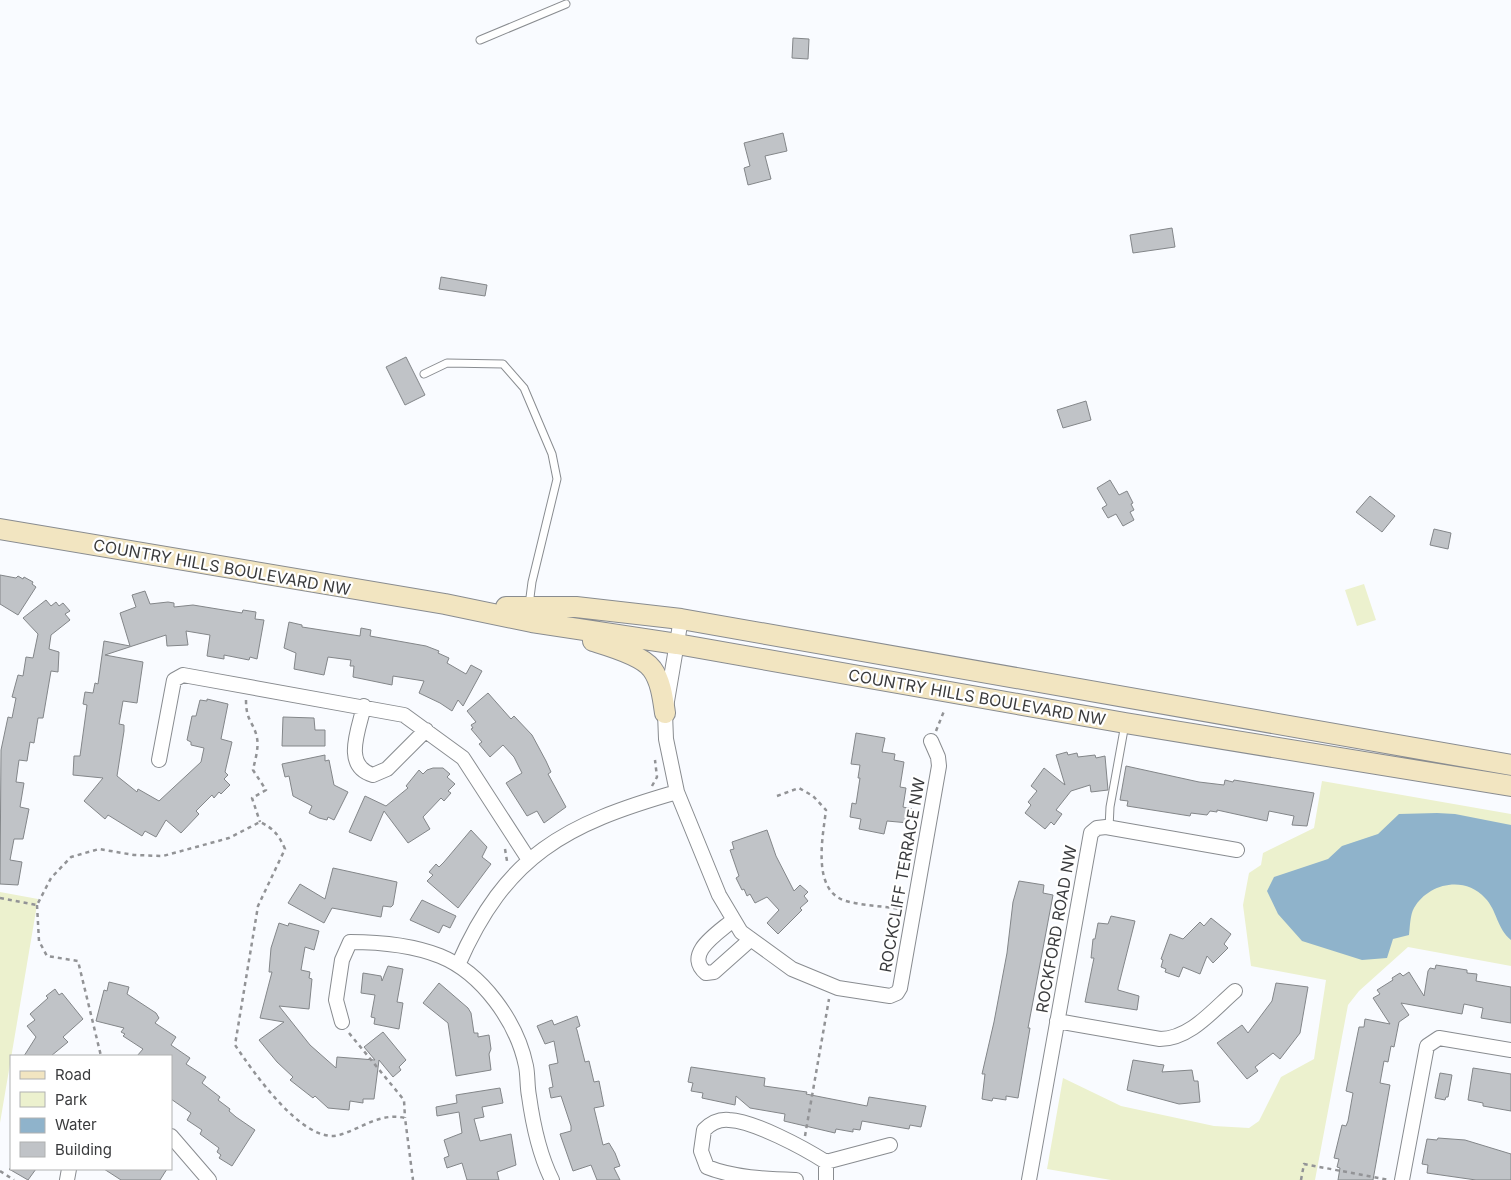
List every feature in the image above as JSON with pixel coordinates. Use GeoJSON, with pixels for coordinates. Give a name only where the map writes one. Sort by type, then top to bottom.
{"type":"FeatureCollection","features":[{"type":"Feature","properties":{"kind":"main road","name":"COUNTRY HILLS BOULEVARD NW"},"geometry":{"type":"LineString","coordinates":[[0,529],[537,619],[1125,724],[1509,786]]}},
{"type":"Feature","properties":{"kind":"main road","name":"COUNTRY HILLS BOULEVARD NW"},"geometry":{"type":"LineString","coordinates":[[537,619],[576,607],[681,619],[1511,765]]}},
{"type":"Feature","properties":{"kind":"main road"},"geometry":{"type":"LineString","coordinates":[[537,619],[627,653],[652,668],[662,693],[665,713]]}},
{"type":"Feature","properties":{"kind":"street","name":"ROCKCLIFF TERRACE NW"},"geometry":{"type":"LineString","coordinates":[[681,619],[665,713],[666,740],[677,792],[719,895],[733,920],[750,940],[792,969],[831,985],[881,995],[890,996],[897,993],[900,988],[939,766],[938,757],[931,741]]}},
{"type":"Feature","properties":{"kind":"street"},"geometry":{"type":"LineString","coordinates":[[159,760],[174,680],[183,675],[404,714],[463,758],[528,860]]}},
{"type":"Feature","properties":{"kind":"street"},"geometry":{"type":"LineString","coordinates":[[364,706],[354,755],[357,765],[364,772],[373,775],[387,769],[426,730]]}},
{"type":"Feature","properties":{"kind":"street"},"geometry":{"type":"LineString","coordinates":[[458,965],[474,929],[490,904],[511,877],[528,860],[546,846],[589,823],[677,792]]}},
{"type":"Feature","properties":{"kind":"street","name":"ROCKFORD ROAD NW"},"geometry":{"type":"LineString","coordinates":[[1029,1180],[1090,837],[1097,828],[1109,828]]}},
{"type":"Feature","properties":{"kind":"street"},"geometry":{"type":"LineString","coordinates":[[1109,828],[1237,850]]}},
{"type":"Feature","properties":{"kind":"street"},"geometry":{"type":"LineString","coordinates":[[733,920],[700,951],[697,961],[700,968],[706,973],[714,972],[750,940]]}},
{"type":"Feature","properties":{"kind":"street"},"geometry":{"type":"LineString","coordinates":[[342,1022],[336,1000],[342,960],[350,942],[374,942],[412,948],[439,956],[458,965],[486,989],[510,1024],[520,1044],[526,1067],[536,1134],[552,1180]]}},
{"type":"Feature","properties":{"kind":"street"},"geometry":{"type":"LineString","coordinates":[[1057,1021],[1160,1039],[1173,1039],[1184,1034],[1235,991]]}},
{"type":"Feature","properties":{"kind":"street"},"geometry":{"type":"LineString","coordinates":[[1402,1180],[1426,1046],[1439,1038],[1511,1050]]}},
{"type":"Feature","properties":{"kind":"street"},"geometry":{"type":"LineString","coordinates":[[796,1180],[731,1174],[707,1167],[701,1151],[702,1134],[714,1122],[731,1120],[803,1148],[826,1162],[890,1146]]}},
{"type":"Feature","properties":{"kind":"street"},"geometry":{"type":"LineString","coordinates":[[172,1137],[209,1180]]}},
{"type":"Feature","properties":{"kind":"street"},"geometry":{"type":"LineString","coordinates":[[826,1162],[826,1180]]}},
{"type":"Feature","properties":{"kind":"lane"},"geometry":{"type":"LineString","coordinates":[[480,40],[566,4]]}},
{"type":"Feature","properties":{"kind":"lane"},"geometry":{"type":"LineString","coordinates":[[424,374],[447,363],[503,364],[524,388],[552,454],[557,479],[532,582],[537,619]]}},
{"type":"Feature","properties":{"kind":"lane"},"geometry":{"type":"LineString","coordinates":[[1109,828],[1110,807],[1125,724]]}},
{"type":"Feature","properties":{"kind":"path"},"geometry":{"type":"LineString","coordinates":[[247,687],[246,715],[257,736],[258,745],[253,770],[266,790],[252,798],[260,822],[277,833],[285,849],[258,906],[235,1044],[278,1102],[297,1119],[327,1136],[338,1136],[377,1119],[396,1116],[405,1118]]}},
{"type":"Feature","properties":{"kind":"path"},"geometry":{"type":"LineString","coordinates":[[931,741],[944,716],[944,711]]}},
{"type":"Feature","properties":{"kind":"path"},"geometry":{"type":"LineString","coordinates":[[649,788],[658,777],[654,753]]}},
{"type":"Feature","properties":{"kind":"path"},"geometry":{"type":"LineString","coordinates":[[777,796],[800,788],[813,796],[826,810],[821,866],[823,877],[836,896],[845,901],[913,911]]}},
{"type":"Feature","properties":{"kind":"path"},"geometry":{"type":"LineString","coordinates":[[101,1055],[78,961],[47,956],[39,941],[37,905],[51,878],[71,857],[99,849],[134,855],[163,856],[229,838],[260,822]]}},
{"type":"Feature","properties":{"kind":"path"},"geometry":{"type":"LineString","coordinates":[[0,898],[37,905]]}},
{"type":"Feature","properties":{"kind":"path"},"geometry":{"type":"LineString","coordinates":[[803,1148],[831,985]]}},
{"type":"Feature","properties":{"kind":"path"},"geometry":{"type":"LineString","coordinates":[[342,1022],[355,1043],[404,1100],[413,1180]]}},
{"type":"Feature","properties":{"kind":"path"},"geometry":{"type":"LineString","coordinates":[[1301,1180],[1304,1164],[1392,1180]]}},
{"type":"Feature","properties":{"kind":"path"},"geometry":{"type":"LineString","coordinates":[[0,1171],[14,1180]]}},
{"type":"Feature","properties":{"kind":"green space"},"geometry":{"type":"Polygon","coordinates":[[[1364,584],[1376,620],[1357,626],[1345,590],[1364,584]]]}},
{"type":"Feature","properties":{"kind":"green space"},"geometry":{"type":"Polygon","coordinates":[[[1322,781],[1511,814],[1511,966],[1408,947],[1359,991],[1348,1005],[1315,1180],[1111,1180],[1047,1169],[1063,1078],[1121,1106],[1214,1126],[1249,1128],[1259,1121],[1281,1077],[1314,1059],[1326,980],[1251,966],[1243,905],[1249,873],[1261,865],[1263,853],[1314,828],[1322,781]]]}},
{"type":"Feature","properties":{"kind":"green space"},"geometry":{"type":"Polygon","coordinates":[[[0,892],[38,899],[12,1055],[10,1055],[0,1123],[0,892]]]}},
{"type":"Feature","properties":{"kind":"water"},"geometry":{"type":"Polygon","coordinates":[[[1399,814],[1455,814],[1511,825],[1511,940],[1506,936],[1485,898],[1467,886],[1457,884],[1437,888],[1420,899],[1413,911],[1409,935],[1393,939],[1387,958],[1362,960],[1302,941],[1278,914],[1267,891],[1274,877],[1328,859],[1342,846],[1378,834],[1399,814]]]}},
{"type":"Feature","properties":{"kind":"building"},"geometry":{"type":"Polygon","coordinates":[[[793,38],[809,39],[808,59],[792,58],[793,38]]]}},
{"type":"Feature","properties":{"kind":"building"},"geometry":{"type":"Polygon","coordinates":[[[783,133],[787,151],[765,156],[771,179],[748,185],[744,168],[750,166],[744,143],[783,133]]]}},
{"type":"Feature","properties":{"kind":"building"},"geometry":{"type":"Polygon","coordinates":[[[1172,228],[1175,247],[1133,253],[1130,235],[1172,228]]]}},
{"type":"Feature","properties":{"kind":"building"},"geometry":{"type":"Polygon","coordinates":[[[441,277],[487,285],[485,296],[439,289],[441,277]]]}},
{"type":"Feature","properties":{"kind":"building"},"geometry":{"type":"Polygon","coordinates":[[[406,357],[425,395],[405,405],[386,367],[406,357]]]}},
{"type":"Feature","properties":{"kind":"building"},"geometry":{"type":"Polygon","coordinates":[[[1086,401],[1091,420],[1063,428],[1057,410],[1086,401]]]}},
{"type":"Feature","properties":{"kind":"building"},"geometry":{"type":"Polygon","coordinates":[[[1110,480],[1119,495],[1127,491],[1133,503],[1131,504],[1134,510],[1130,512],[1134,520],[1123,526],[1116,514],[1108,518],[1102,508],[1107,505],[1097,488],[1110,480]]]}},
{"type":"Feature","properties":{"kind":"building"},"geometry":{"type":"Polygon","coordinates":[[[1370,496],[1395,516],[1382,532],[1356,512],[1370,496]]]}},
{"type":"Feature","properties":{"kind":"building"},"geometry":{"type":"Polygon","coordinates":[[[1434,529],[1451,533],[1448,549],[1430,545],[1434,529]]]}},
{"type":"Feature","properties":{"kind":"building"},"geometry":{"type":"Polygon","coordinates":[[[0,575],[16,578],[18,576],[23,579],[24,577],[33,582],[32,584],[36,587],[18,615],[0,604],[0,575]]]}},
{"type":"Feature","properties":{"kind":"building"},"geometry":{"type":"Polygon","coordinates":[[[145,591],[150,604],[168,602],[174,603],[174,607],[193,605],[242,613],[243,610],[256,612],[255,619],[264,620],[257,659],[250,657],[249,660],[224,655],[224,659],[207,656],[210,635],[186,631],[188,645],[167,646],[166,635],[105,655],[143,662],[137,703],[123,701],[119,724],[124,725],[124,731],[117,776],[137,792],[138,789],[159,801],[201,762],[204,748],[191,745],[191,742],[187,740],[192,716],[196,716],[200,700],[207,701],[207,699],[228,704],[221,739],[232,742],[225,772],[228,775],[224,779],[230,785],[221,794],[219,792],[214,798],[212,795],[196,811],[199,814],[181,833],[166,820],[156,837],[145,831],[142,836],[108,815],[105,819],[84,801],[103,778],[73,775],[74,756],[80,756],[87,705],[83,704],[85,692],[93,693],[95,683],[98,684],[104,641],[130,646],[120,613],[136,607],[132,595],[145,591]]]}},
{"type":"Feature","properties":{"kind":"building"},"geometry":{"type":"Polygon","coordinates":[[[46,600],[51,606],[56,602],[59,606],[63,603],[70,611],[65,614],[70,620],[51,635],[49,649],[59,652],[58,672],[51,671],[43,718],[38,718],[34,743],[30,742],[27,761],[19,760],[16,782],[24,783],[20,807],[29,809],[23,839],[14,839],[10,860],[22,862],[18,885],[0,884],[1,750],[8,717],[12,718],[16,698],[12,697],[18,675],[23,676],[26,657],[33,658],[38,634],[23,618],[46,600]]]}},
{"type":"Feature","properties":{"kind":"building"},"geometry":{"type":"Polygon","coordinates":[[[289,622],[302,625],[302,627],[360,636],[361,628],[371,630],[370,636],[426,646],[439,651],[438,653],[449,658],[447,663],[466,674],[471,665],[482,671],[463,706],[458,700],[452,711],[419,693],[424,681],[393,676],[392,685],[353,677],[354,666],[350,666],[351,660],[328,657],[324,675],[294,669],[296,653],[284,648],[289,622]]]}},
{"type":"Feature","properties":{"kind":"building"},"geometry":{"type":"Polygon","coordinates":[[[488,693],[511,719],[514,716],[532,735],[551,772],[548,774],[566,807],[544,823],[537,811],[527,816],[506,783],[522,773],[514,757],[503,745],[490,757],[479,744],[482,742],[471,729],[473,728],[471,725],[476,722],[467,711],[488,693]]]}},
{"type":"Feature","properties":{"kind":"building"},"geometry":{"type":"Polygon","coordinates":[[[283,717],[314,718],[315,730],[325,730],[325,746],[282,746],[283,717]]]}},
{"type":"Feature","properties":{"kind":"building"},"geometry":{"type":"Polygon","coordinates":[[[856,733],[885,738],[882,752],[895,754],[894,760],[904,762],[900,787],[906,788],[903,807],[912,809],[909,823],[887,821],[884,834],[859,829],[861,819],[850,817],[852,803],[856,804],[860,778],[858,778],[860,765],[851,764],[856,733]]]}},
{"type":"Feature","properties":{"kind":"building"},"geometry":{"type":"Polygon","coordinates":[[[1067,752],[1068,755],[1077,753],[1078,757],[1095,755],[1096,758],[1105,756],[1108,790],[1091,792],[1090,785],[1071,791],[1056,810],[1062,814],[1054,825],[1051,822],[1045,829],[1025,813],[1031,805],[1028,802],[1037,791],[1031,786],[1044,768],[1065,785],[1056,755],[1067,752]]]}},
{"type":"Feature","properties":{"kind":"building"},"geometry":{"type":"Polygon","coordinates":[[[325,755],[325,761],[329,760],[334,785],[348,792],[334,820],[328,817],[327,820],[319,818],[309,813],[312,806],[293,796],[289,776],[285,777],[282,764],[325,755]]]}},
{"type":"Feature","properties":{"kind":"building"},"geometry":{"type":"Polygon","coordinates":[[[1126,766],[1199,782],[1224,785],[1225,780],[1233,782],[1234,780],[1314,793],[1307,826],[1292,825],[1294,816],[1269,811],[1267,821],[1217,810],[1217,812],[1210,811],[1207,815],[1191,813],[1190,816],[1127,806],[1128,801],[1120,800],[1126,766]]]}},
{"type":"Feature","properties":{"kind":"building"},"geometry":{"type":"Polygon","coordinates":[[[433,768],[443,768],[450,774],[447,777],[455,784],[448,791],[451,793],[444,801],[441,798],[423,817],[430,829],[408,843],[384,811],[371,841],[349,832],[365,796],[386,806],[408,788],[406,786],[419,770],[423,774],[433,768]]]}},
{"type":"Feature","properties":{"kind":"building"},"geometry":{"type":"Polygon","coordinates":[[[471,830],[487,847],[482,857],[491,864],[458,908],[427,881],[433,875],[429,872],[436,864],[439,867],[444,862],[471,830]]]}},
{"type":"Feature","properties":{"kind":"building"},"geometry":{"type":"Polygon","coordinates":[[[767,830],[776,856],[794,891],[800,885],[808,892],[804,896],[808,901],[800,908],[802,910],[778,934],[767,923],[779,910],[767,897],[755,903],[750,894],[747,896],[744,889],[742,890],[736,878],[739,876],[730,850],[734,849],[732,842],[767,830]]]}},
{"type":"Feature","properties":{"kind":"building"},"geometry":{"type":"Polygon","coordinates":[[[333,868],[397,882],[393,905],[391,907],[383,906],[381,917],[332,908],[324,923],[288,903],[300,884],[325,899],[333,868]]]}},
{"type":"Feature","properties":{"kind":"building"},"geometry":{"type":"Polygon","coordinates":[[[1019,881],[1044,885],[1043,893],[1053,895],[1028,1028],[1030,1028],[1018,1098],[1006,1096],[1006,1100],[993,1098],[992,1101],[982,1099],[985,1074],[982,1074],[994,1022],[1007,953],[1013,902],[1019,881]]]}},
{"type":"Feature","properties":{"kind":"building"},"geometry":{"type":"Polygon","coordinates":[[[422,900],[456,916],[450,928],[443,925],[439,933],[410,920],[422,900]]]}},
{"type":"Feature","properties":{"kind":"building"},"geometry":{"type":"Polygon","coordinates":[[[1111,916],[1135,921],[1118,990],[1139,996],[1137,1010],[1085,1002],[1094,958],[1091,958],[1093,939],[1095,939],[1098,923],[1108,924],[1111,916]]]}},
{"type":"Feature","properties":{"kind":"building"},"geometry":{"type":"Polygon","coordinates":[[[1211,918],[1231,934],[1224,944],[1228,948],[1213,963],[1207,956],[1200,974],[1183,967],[1179,977],[1165,972],[1166,969],[1161,967],[1163,960],[1161,959],[1170,934],[1183,939],[1200,922],[1204,926],[1211,918]]]}},
{"type":"Feature","properties":{"kind":"building"},"geometry":{"type":"Polygon","coordinates":[[[279,923],[288,926],[289,923],[319,931],[314,950],[305,947],[301,970],[310,972],[309,978],[312,979],[309,1009],[279,1006],[310,1045],[336,1068],[337,1057],[375,1060],[364,1047],[383,1032],[406,1060],[399,1067],[401,1070],[393,1077],[379,1060],[374,1099],[363,1099],[363,1103],[350,1101],[349,1110],[328,1108],[315,1096],[313,1098],[290,1080],[293,1077],[277,1062],[259,1040],[284,1022],[260,1018],[272,972],[269,972],[271,948],[279,923]]]}},
{"type":"Feature","properties":{"kind":"building"},"geometry":{"type":"Polygon","coordinates":[[[1436,965],[1467,970],[1467,973],[1477,974],[1476,981],[1511,987],[1511,1023],[1481,1018],[1483,1008],[1464,1004],[1462,1014],[1401,1003],[1409,1015],[1399,1022],[1394,1047],[1391,1046],[1388,1062],[1384,1061],[1380,1083],[1390,1085],[1373,1180],[1338,1180],[1340,1168],[1337,1167],[1339,1159],[1334,1158],[1342,1125],[1346,1126],[1348,1121],[1353,1093],[1346,1091],[1359,1027],[1364,1027],[1365,1019],[1390,1024],[1373,998],[1380,994],[1377,990],[1400,973],[1403,976],[1409,972],[1424,996],[1428,971],[1430,968],[1435,969],[1436,965]]]}},
{"type":"Feature","properties":{"kind":"building"},"geometry":{"type":"Polygon","coordinates":[[[388,966],[403,969],[397,1002],[403,1003],[399,1029],[374,1024],[375,1018],[371,1017],[375,995],[361,993],[363,973],[381,976],[382,981],[388,966]]]}},
{"type":"Feature","properties":{"kind":"building"},"geometry":{"type":"Polygon","coordinates":[[[109,982],[129,987],[127,994],[156,1013],[159,1018],[155,1023],[176,1037],[171,1045],[190,1058],[186,1064],[206,1077],[202,1083],[220,1097],[218,1100],[230,1109],[229,1111],[255,1130],[232,1166],[219,1158],[221,1155],[217,1152],[219,1148],[200,1134],[202,1130],[187,1120],[191,1113],[172,1100],[172,1055],[138,1055],[143,1049],[123,1036],[125,1034],[121,1032],[124,1028],[96,1021],[104,990],[107,991],[109,982]]]}},
{"type":"Feature","properties":{"kind":"building"},"geometry":{"type":"Polygon","coordinates":[[[439,983],[468,1008],[471,1013],[474,1033],[478,1033],[478,1037],[489,1035],[491,1070],[456,1076],[448,1023],[423,1003],[439,983]]]}},
{"type":"Feature","properties":{"kind":"building"},"geometry":{"type":"Polygon","coordinates":[[[1276,983],[1308,987],[1300,1033],[1280,1059],[1273,1053],[1255,1067],[1258,1071],[1247,1079],[1217,1043],[1242,1025],[1248,1033],[1272,1001],[1276,983]]]}},
{"type":"Feature","properties":{"kind":"building"},"geometry":{"type":"Polygon","coordinates":[[[55,989],[59,995],[62,993],[83,1019],[63,1037],[68,1042],[52,1055],[25,1055],[36,1037],[27,1026],[35,1020],[30,1014],[48,998],[46,996],[55,989]]]}},
{"type":"Feature","properties":{"kind":"building"},"geometry":{"type":"Polygon","coordinates":[[[577,1016],[580,1026],[576,1028],[585,1062],[589,1061],[594,1082],[599,1081],[604,1106],[594,1108],[603,1145],[609,1143],[615,1153],[620,1166],[614,1168],[620,1180],[597,1180],[591,1165],[573,1171],[560,1134],[571,1131],[571,1126],[561,1096],[551,1098],[549,1088],[553,1087],[549,1065],[558,1063],[554,1041],[545,1044],[537,1026],[552,1020],[554,1025],[577,1016]]]}},
{"type":"Feature","properties":{"kind":"building"},"geometry":{"type":"Polygon","coordinates":[[[1133,1060],[1164,1065],[1162,1072],[1192,1070],[1194,1081],[1198,1081],[1200,1102],[1179,1104],[1127,1090],[1133,1060]]]}},
{"type":"Feature","properties":{"kind":"building"},"geometry":{"type":"Polygon","coordinates":[[[691,1067],[765,1078],[764,1086],[807,1092],[806,1094],[867,1106],[869,1097],[926,1106],[921,1127],[910,1125],[909,1129],[862,1121],[860,1130],[853,1129],[853,1132],[836,1129],[835,1133],[784,1121],[785,1114],[750,1108],[736,1096],[735,1105],[702,1098],[703,1093],[691,1091],[693,1083],[688,1082],[691,1067]]]}},
{"type":"Feature","properties":{"kind":"building"},"geometry":{"type":"Polygon","coordinates":[[[1473,1068],[1511,1074],[1511,1111],[1483,1106],[1483,1103],[1468,1100],[1473,1068]]]}},
{"type":"Feature","properties":{"kind":"building"},"geometry":{"type":"Polygon","coordinates":[[[1440,1073],[1452,1075],[1448,1097],[1445,1100],[1435,1098],[1440,1073]]]}},
{"type":"Feature","properties":{"kind":"building"},"geometry":{"type":"Polygon","coordinates":[[[500,1088],[503,1103],[482,1107],[484,1117],[474,1119],[480,1141],[511,1134],[516,1165],[497,1172],[499,1180],[467,1180],[462,1163],[447,1168],[444,1158],[449,1156],[444,1140],[462,1133],[459,1112],[437,1116],[436,1107],[457,1103],[456,1095],[500,1088]]]}},
{"type":"Feature","properties":{"kind":"building"},"geometry":{"type":"Polygon","coordinates":[[[1438,1138],[1465,1140],[1511,1154],[1511,1180],[1476,1180],[1427,1173],[1428,1165],[1422,1164],[1427,1139],[1437,1140],[1438,1138]]]}},
{"type":"Feature","properties":{"kind":"building"},"geometry":{"type":"Polygon","coordinates":[[[11,1170],[35,1170],[28,1180],[11,1170]]]}},
{"type":"Feature","properties":{"kind":"building"},"geometry":{"type":"Polygon","coordinates":[[[106,1170],[166,1170],[160,1180],[121,1180],[106,1170]]]}}]}
